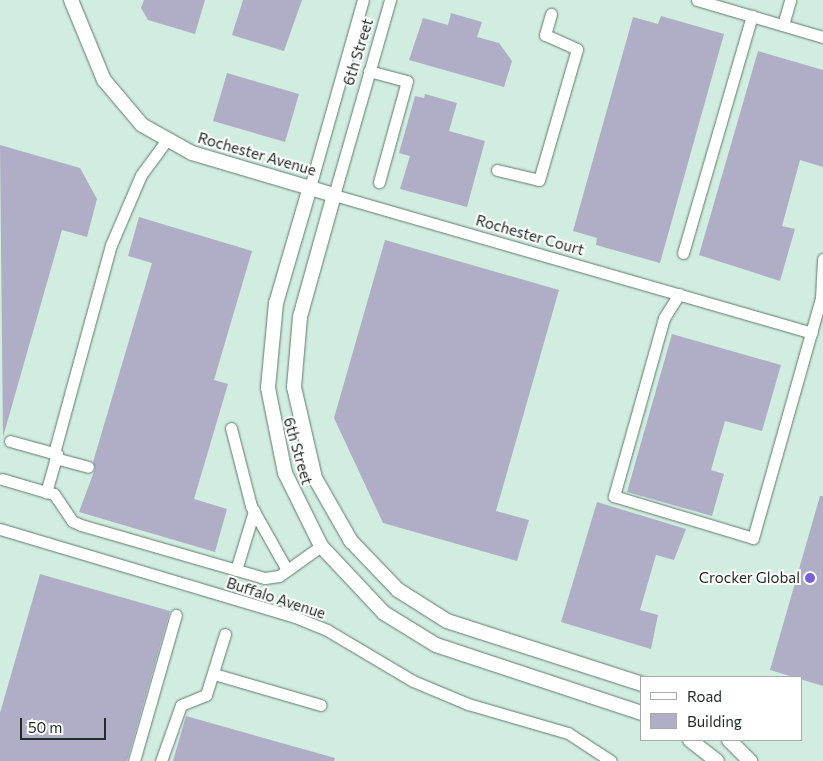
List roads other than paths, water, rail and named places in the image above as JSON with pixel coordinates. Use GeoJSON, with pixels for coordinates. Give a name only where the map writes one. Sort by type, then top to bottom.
{"type":"FeatureCollection","features":[{"type":"Feature","properties":{"kind":"main road","name":"Rochester Avenue"},"geometry":{"type":"LineString","coordinates":[[71,0],[104,80],[142,125],[166,140],[213,160],[334,194]]}},
{"type":"Feature","properties":{"kind":"main road","name":"6th Street"},"geometry":{"type":"LineString","coordinates":[[310,187],[276,303],[268,388],[285,473],[321,546],[384,613],[436,645],[640,712]]}},
{"type":"Feature","properties":{"kind":"main road","name":"6th Street"},"geometry":{"type":"LineString","coordinates":[[334,194],[300,317],[294,387],[307,455],[339,522],[383,576],[430,612],[488,636],[640,683]]}},
{"type":"Feature","properties":{"kind":"main road"},"geometry":{"type":"LineString","coordinates":[[691,741],[717,761]]}},
{"type":"Feature","properties":{"kind":"main road"},"geometry":{"type":"LineString","coordinates":[[730,741],[750,761]]}},
{"type":"Feature","properties":{"kind":"street","name":"6th Street"},"geometry":{"type":"LineString","coordinates":[[310,187],[363,0]]}},
{"type":"Feature","properties":{"kind":"street","name":"6th Street"},"geometry":{"type":"LineString","coordinates":[[334,194],[390,0]]}},
{"type":"Feature","properties":{"kind":"street"},"geometry":{"type":"LineString","coordinates":[[698,0],[823,37]]}},
{"type":"Feature","properties":{"kind":"street"},"geometry":{"type":"LineString","coordinates":[[784,26],[790,0]]}},
{"type":"Feature","properties":{"kind":"street"},"geometry":{"type":"LineString","coordinates":[[497,170],[539,180],[576,49],[545,35],[550,14]]}},
{"type":"Feature","properties":{"kind":"street"},"geometry":{"type":"LineString","coordinates":[[683,253],[752,16]]}},
{"type":"Feature","properties":{"kind":"street"},"geometry":{"type":"LineString","coordinates":[[369,71],[407,81],[379,182]]}},
{"type":"Feature","properties":{"kind":"street"},"geometry":{"type":"LineString","coordinates":[[46,492],[111,244],[142,174],[166,140]]}},
{"type":"Feature","properties":{"kind":"street","name":"Rochester Court"},"geometry":{"type":"LineString","coordinates":[[334,194],[811,333]]}},
{"type":"Feature","properties":{"kind":"street"},"geometry":{"type":"LineString","coordinates":[[679,294],[664,318],[614,496],[753,538],[821,298],[823,259]]}},
{"type":"Feature","properties":{"kind":"street"},"geometry":{"type":"LineString","coordinates":[[230,428],[254,511],[287,570]]}},
{"type":"Feature","properties":{"kind":"street"},"geometry":{"type":"LineString","coordinates":[[10,441],[88,467]]}},
{"type":"Feature","properties":{"kind":"street"},"geometry":{"type":"LineString","coordinates":[[2,479],[54,494],[72,521],[81,525],[265,578],[287,570],[321,546]]}},
{"type":"Feature","properties":{"kind":"street"},"geometry":{"type":"LineString","coordinates":[[236,570],[254,511]]}},
{"type":"Feature","properties":{"kind":"street","name":"Buffalo Avenue"},"geometry":{"type":"LineString","coordinates":[[0,529],[295,618],[328,630],[435,692],[568,732],[611,761]]}},
{"type":"Feature","properties":{"kind":"street"},"geometry":{"type":"LineString","coordinates":[[134,761],[176,615]]}},
{"type":"Feature","properties":{"kind":"street"},"geometry":{"type":"LineString","coordinates":[[161,761],[174,716],[181,705],[206,695],[225,634]]}},
{"type":"Feature","properties":{"kind":"street"},"geometry":{"type":"LineString","coordinates":[[214,674],[321,706]]}},
{"type":"Feature","properties":{"kind":"place","name":"Crocker Global"},"geometry":{"type":"Point","coordinates":[810,578]}}]}
